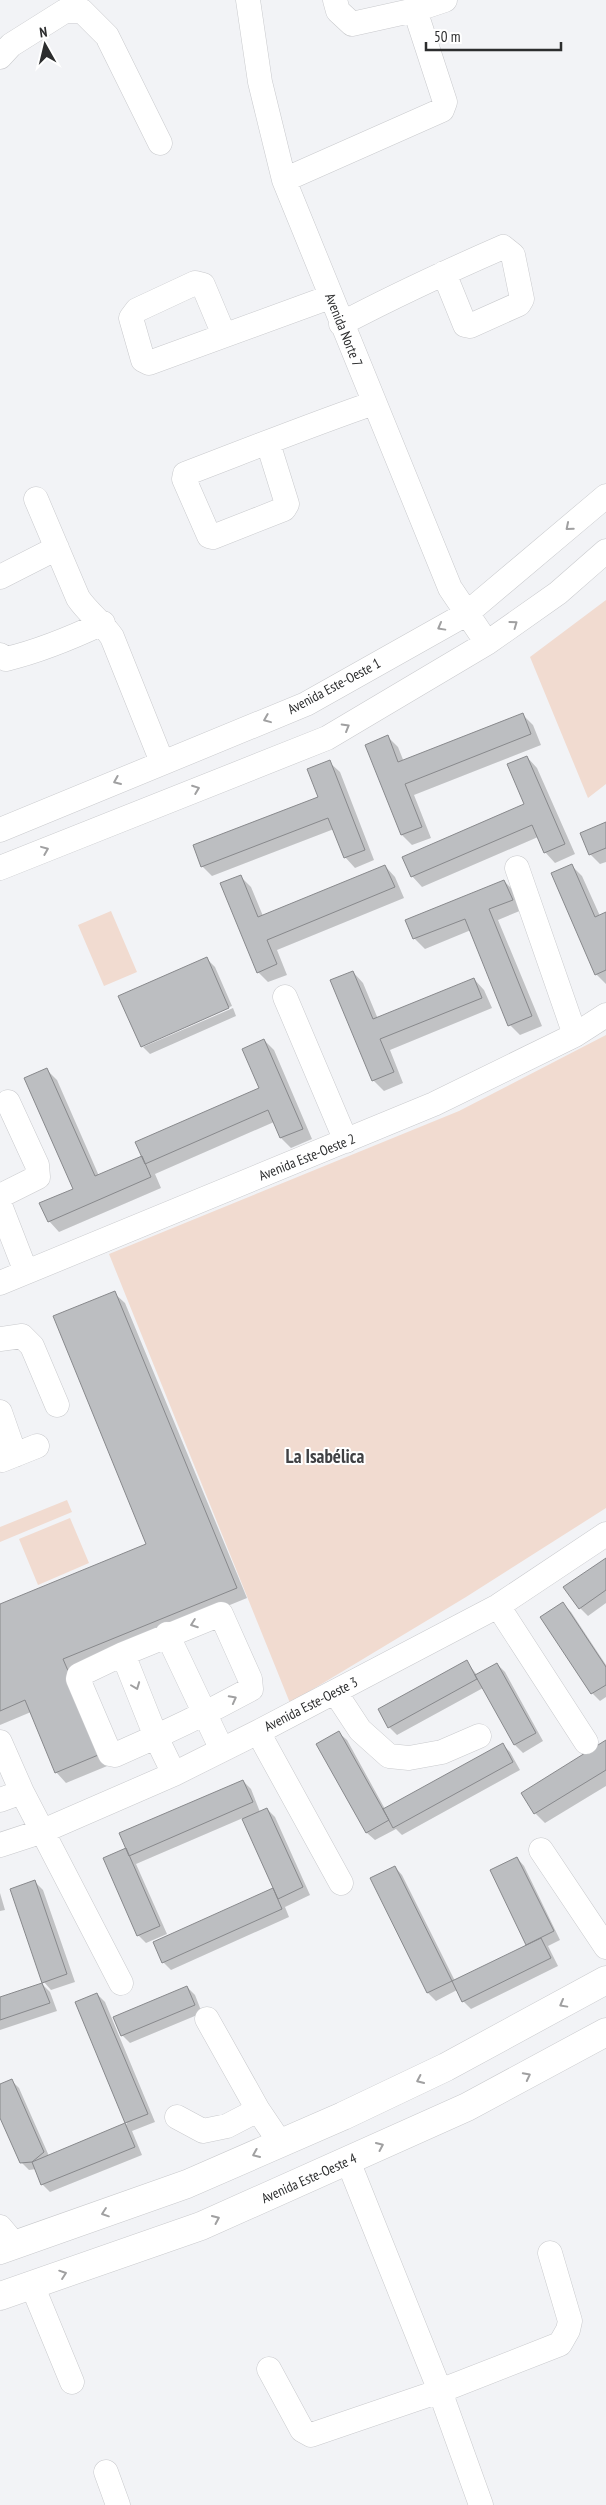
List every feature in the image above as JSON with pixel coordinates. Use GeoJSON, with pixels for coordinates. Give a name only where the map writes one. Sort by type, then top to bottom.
{"type":"FeatureCollection","features":[{"type":"Feature","properties":{"kind":"main road"},"geometry":{"type":"LineString","coordinates":[[5,2241],[187,2184],[281,2144],[446,2067],[606,1980]]}},
{"type":"Feature","properties":{"kind":"main road","name":"Avenida Este-Oeste 4"},"geometry":{"type":"LineString","coordinates":[[0,2296],[202,2226],[466,2107],[606,2032]]}},
{"type":"Feature","properties":{"kind":"street","name":"Avenida Norte 7"},"geometry":{"type":"LineString","coordinates":[[248,0],[260,82],[284,180],[450,588],[466,614],[488,643]]}},
{"type":"Feature","properties":{"kind":"street"},"geometry":{"type":"LineString","coordinates":[[335,0],[338,11],[352,24],[415,10],[445,0]]}},
{"type":"Feature","properties":{"kind":"street"},"geometry":{"type":"LineString","coordinates":[[0,57],[11,45],[65,6],[82,12],[107,36],[160,143]]}},
{"type":"Feature","properties":{"kind":"street"},"geometry":{"type":"LineString","coordinates":[[284,180],[442,110],[445,102],[415,10]]}},
{"type":"Feature","properties":{"kind":"street"},"geometry":{"type":"LineString","coordinates":[[341,324],[444,273]]}},
{"type":"Feature","properties":{"kind":"street"},"geometry":{"type":"LineString","coordinates":[[224,335],[330,296]]}},
{"type":"Feature","properties":{"kind":"street"},"geometry":{"type":"LineString","coordinates":[[268,443],[287,504],[284,509],[214,538],[209,536],[184,478],[185,474],[268,443],[303,427],[374,403]]}},
{"type":"Feature","properties":{"kind":"street","name":"Avenida Este-Oeste 1"},"geometry":{"type":"LineString","coordinates":[[0,830],[306,704],[466,614],[606,496]]}},
{"type":"Feature","properties":{"kind":"street"},"geometry":{"type":"LineString","coordinates":[[36,499],[78,598],[85,609],[102,623],[112,637],[162,762]]}},
{"type":"Feature","properties":{"kind":"street"},"geometry":{"type":"LineString","coordinates":[[0,577],[57,548]]}},
{"type":"Feature","properties":{"kind":"street"},"geometry":{"type":"LineString","coordinates":[[0,868],[327,738],[488,643],[558,592],[606,551]]}},
{"type":"Feature","properties":{"kind":"street"},"geometry":{"type":"LineString","coordinates":[[0,655],[6,660],[28,654],[65,641],[102,623]]}},
{"type":"Feature","properties":{"kind":"street"},"geometry":{"type":"LineString","coordinates":[[517,868],[575,1035]]}},
{"type":"Feature","properties":{"kind":"street"},"geometry":{"type":"LineString","coordinates":[[285,997],[346,1141]]}},
{"type":"Feature","properties":{"kind":"street","name":"Avenida Este-Oeste 2"},"geometry":{"type":"LineString","coordinates":[[0,1283],[434,1104],[575,1035],[606,1015]]}},
{"type":"Feature","properties":{"kind":"street"},"geometry":{"type":"LineString","coordinates":[[0,1196],[38,1177],[37,1165],[8,1102]]}},
{"type":"Feature","properties":{"kind":"street"},"geometry":{"type":"LineString","coordinates":[[0,1205],[26,1272]]}},
{"type":"Feature","properties":{"kind":"street"},"geometry":{"type":"LineString","coordinates":[[0,1340],[22,1336],[32,1346],[56,1405]]}},
{"type":"Feature","properties":{"kind":"street"},"geometry":{"type":"LineString","coordinates":[[0,1412],[7,1458],[37,1446]]}},
{"type":"Feature","properties":{"kind":"street","name":"Avenida Este-Oeste 3"},"geometry":{"type":"LineString","coordinates":[[0,1845],[43,1831],[174,1774],[336,1692],[498,1606],[606,1534]]}},
{"type":"Feature","properties":{"kind":"street"},"geometry":{"type":"LineString","coordinates":[[498,1606],[586,1742]]}},
{"type":"Feature","properties":{"kind":"street"},"geometry":{"type":"LineString","coordinates":[[221,1614],[250,1679],[251,1689],[205,1714],[156,1737],[115,1755],[110,1754],[79,1685],[79,1675],[167,1634],[221,1614]]}},
{"type":"Feature","properties":{"kind":"street"},"geometry":{"type":"LineString","coordinates":[[167,1634],[222,1750]]}},
{"type":"Feature","properties":{"kind":"street"},"geometry":{"type":"LineString","coordinates":[[122,1654],[156,1737],[174,1774]]}},
{"type":"Feature","properties":{"kind":"street"},"geometry":{"type":"LineString","coordinates":[[336,1692],[360,1730],[390,1756],[409,1758],[442,1752],[479,1736]]}},
{"type":"Feature","properties":{"kind":"street"},"geometry":{"type":"LineString","coordinates":[[258,1732],[341,1883]]}},
{"type":"Feature","properties":{"kind":"street"},"geometry":{"type":"LineString","coordinates":[[0,1742],[11,1796],[43,1831],[121,1983]]}},
{"type":"Feature","properties":{"kind":"street"},"geometry":{"type":"LineString","coordinates":[[541,1850],[606,1947]]}},
{"type":"Feature","properties":{"kind":"street"},"geometry":{"type":"LineString","coordinates":[[207,2019],[258,2110],[281,2144]]}},
{"type":"Feature","properties":{"kind":"street"},"geometry":{"type":"LineString","coordinates":[[177,2117],[203,2131],[227,2126],[258,2110]]}},
{"type":"Feature","properties":{"kind":"street"},"geometry":{"type":"LineString","coordinates":[[348,2161],[440,2391],[481,2505]]}},
{"type":"Feature","properties":{"kind":"street"},"geometry":{"type":"LineString","coordinates":[[269,2369],[302,2430],[311,2434],[440,2391],[560,2344],[568,2330],[570,2321],[550,2253]]}},
{"type":"Feature","properties":{"kind":"street"},"geometry":{"type":"LineString","coordinates":[[32,2285],[72,2382]]}},
{"type":"Feature","properties":{"kind":"street"},"geometry":{"type":"LineString","coordinates":[[106,2472],[118,2505]]}},
{"type":"Feature","properties":{"kind":"shaded area"},"geometry":{"type":"Polygon","coordinates":[[[606,600],[606,784],[588,798],[530,657],[606,600]]]}},
{"type":"Feature","properties":{"kind":"shaded area"},"geometry":{"type":"Polygon","coordinates":[[[111,911],[137,972],[104,986],[78,925],[111,911]]]}},
{"type":"Feature","properties":{"kind":"shaded area"},"geometry":{"type":"Polygon","coordinates":[[[606,1035],[606,1508],[466,1597],[290,1703],[109,1254],[459,1111],[606,1035]]]}},
{"type":"Feature","properties":{"kind":"shaded area"},"geometry":{"type":"Polygon","coordinates":[[[67,1500],[72,1512],[0,1542],[0,1527],[67,1500]]]}},
{"type":"Feature","properties":{"kind":"shaded area"},"geometry":{"type":"Polygon","coordinates":[[[70,1518],[89,1563],[38,1585],[19,1539],[70,1518]]]}},
{"type":"Feature","properties":{"kind":"building"},"geometry":{"type":"Polygon","coordinates":[[[523,713],[531,734],[405,784],[422,827],[401,835],[365,745],[388,735],[398,762],[523,713]]]}},
{"type":"Feature","properties":{"kind":"building"},"geometry":{"type":"Polygon","coordinates":[[[527,756],[565,844],[544,853],[532,825],[411,877],[402,857],[524,804],[507,764],[527,756]]]}},
{"type":"Feature","properties":{"kind":"building"},"geometry":{"type":"Polygon","coordinates":[[[330,760],[365,850],[344,858],[328,818],[201,867],[193,845],[318,797],[307,769],[330,760]]]}},
{"type":"Feature","properties":{"kind":"building"},"geometry":{"type":"Polygon","coordinates":[[[606,822],[606,848],[589,855],[580,833],[606,822]]]}},
{"type":"Feature","properties":{"kind":"building"},"geometry":{"type":"Polygon","coordinates":[[[572,864],[595,917],[606,912],[606,970],[595,975],[551,873],[572,864]]]}},
{"type":"Feature","properties":{"kind":"building"},"geometry":{"type":"Polygon","coordinates":[[[385,865],[395,887],[267,940],[277,964],[257,973],[220,883],[241,875],[258,917],[385,865]]]}},
{"type":"Feature","properties":{"kind":"building"},"geometry":{"type":"Polygon","coordinates":[[[504,880],[513,900],[489,909],[532,1016],[508,1026],[465,919],[413,939],[405,920],[504,880]]]}},
{"type":"Feature","properties":{"kind":"building"},"geometry":{"type":"Polygon","coordinates":[[[207,957],[229,1008],[141,1047],[118,996],[207,957]]]}},
{"type":"Feature","properties":{"kind":"building"},"geometry":{"type":"Polygon","coordinates":[[[353,971],[373,1019],[474,978],[482,998],[380,1039],[394,1072],[372,1081],[330,980],[353,971]]]}},
{"type":"Feature","properties":{"kind":"building"},"geometry":{"type":"Polygon","coordinates":[[[264,1039],[303,1129],[280,1138],[268,1110],[145,1164],[135,1142],[259,1088],[242,1049],[264,1039]]]}},
{"type":"Feature","properties":{"kind":"building"},"geometry":{"type":"Polygon","coordinates":[[[47,1068],[95,1176],[142,1156],[151,1177],[48,1222],[39,1203],[73,1189],[24,1078],[47,1068]]]}},
{"type":"Feature","properties":{"kind":"building"},"geometry":{"type":"Polygon","coordinates":[[[115,1291],[237,1588],[63,1659],[103,1753],[55,1773],[25,1700],[0,1711],[0,1604],[146,1544],[53,1316],[115,1291]]]}},
{"type":"Feature","properties":{"kind":"building"},"geometry":{"type":"Polygon","coordinates":[[[606,1558],[606,1590],[579,1609],[563,1587],[606,1558]]]}},
{"type":"Feature","properties":{"kind":"building"},"geometry":{"type":"Polygon","coordinates":[[[563,1602],[606,1667],[606,1685],[591,1694],[540,1617],[563,1602]]]}},
{"type":"Feature","properties":{"kind":"building"},"geometry":{"type":"Polygon","coordinates":[[[467,1660],[477,1679],[388,1728],[378,1709],[467,1660]]]}},
{"type":"Feature","properties":{"kind":"building"},"geometry":{"type":"Polygon","coordinates":[[[497,1663],[536,1733],[514,1745],[475,1675],[497,1663]]]}},
{"type":"Feature","properties":{"kind":"building"},"geometry":{"type":"Polygon","coordinates":[[[339,1731],[389,1820],[366,1833],[316,1744],[339,1731]]]}},
{"type":"Feature","properties":{"kind":"building"},"geometry":{"type":"Polygon","coordinates":[[[606,1740],[606,1770],[534,1814],[521,1793],[606,1740]]]}},
{"type":"Feature","properties":{"kind":"building"},"geometry":{"type":"Polygon","coordinates":[[[503,1743],[513,1762],[393,1828],[383,1809],[503,1743]]]}},
{"type":"Feature","properties":{"kind":"building"},"geometry":{"type":"Polygon","coordinates":[[[243,1780],[253,1802],[129,1856],[119,1833],[243,1780]]]}},
{"type":"Feature","properties":{"kind":"building"},"geometry":{"type":"Polygon","coordinates":[[[267,1808],[303,1887],[278,1899],[242,1819],[267,1808]]]}},
{"type":"Feature","properties":{"kind":"building"},"geometry":{"type":"Polygon","coordinates":[[[126,1848],[160,1926],[137,1936],[103,1858],[126,1848]]]}},
{"type":"Feature","properties":{"kind":"building"},"geometry":{"type":"Polygon","coordinates":[[[517,1857],[554,1931],[526,1945],[490,1870],[517,1857]]]}},
{"type":"Feature","properties":{"kind":"building"},"geometry":{"type":"Polygon","coordinates":[[[395,1866],[452,1981],[427,1993],[370,1878],[395,1866]]]}},
{"type":"Feature","properties":{"kind":"building"},"geometry":{"type":"Polygon","coordinates":[[[35,1880],[67,1974],[42,1983],[10,1889],[35,1880]]]}},
{"type":"Feature","properties":{"kind":"building"},"geometry":{"type":"Polygon","coordinates":[[[273,1888],[282,1909],[162,1963],[153,1942],[273,1888]]]}},
{"type":"Feature","properties":{"kind":"building"},"geometry":{"type":"Polygon","coordinates":[[[541,1938],[551,1958],[462,2002],[452,1981],[541,1938]]]}},
{"type":"Feature","properties":{"kind":"building"},"geometry":{"type":"Polygon","coordinates":[[[42,1983],[50,2003],[0,2020],[0,1997],[42,1983]]]}},
{"type":"Feature","properties":{"kind":"building"},"geometry":{"type":"Polygon","coordinates":[[[187,1986],[195,2005],[121,2036],[113,2017],[187,1986]]]}},
{"type":"Feature","properties":{"kind":"building"},"geometry":{"type":"Polygon","coordinates":[[[97,1993],[148,2114],[125,2123],[75,2002],[97,1993]]]}},
{"type":"Feature","properties":{"kind":"building"},"geometry":{"type":"Polygon","coordinates":[[[12,2079],[44,2152],[32,2162],[20,2163],[0,2118],[0,2084],[12,2079]]]}},
{"type":"Feature","properties":{"kind":"building"},"geometry":{"type":"Polygon","coordinates":[[[125,2123],[135,2147],[41,2185],[32,2162],[125,2123]]]}},
{"type":"Feature","properties":{"kind":"district","name":"La Isabélica"},"geometry":{"type":"Point","coordinates":[325,1456]}}]}
